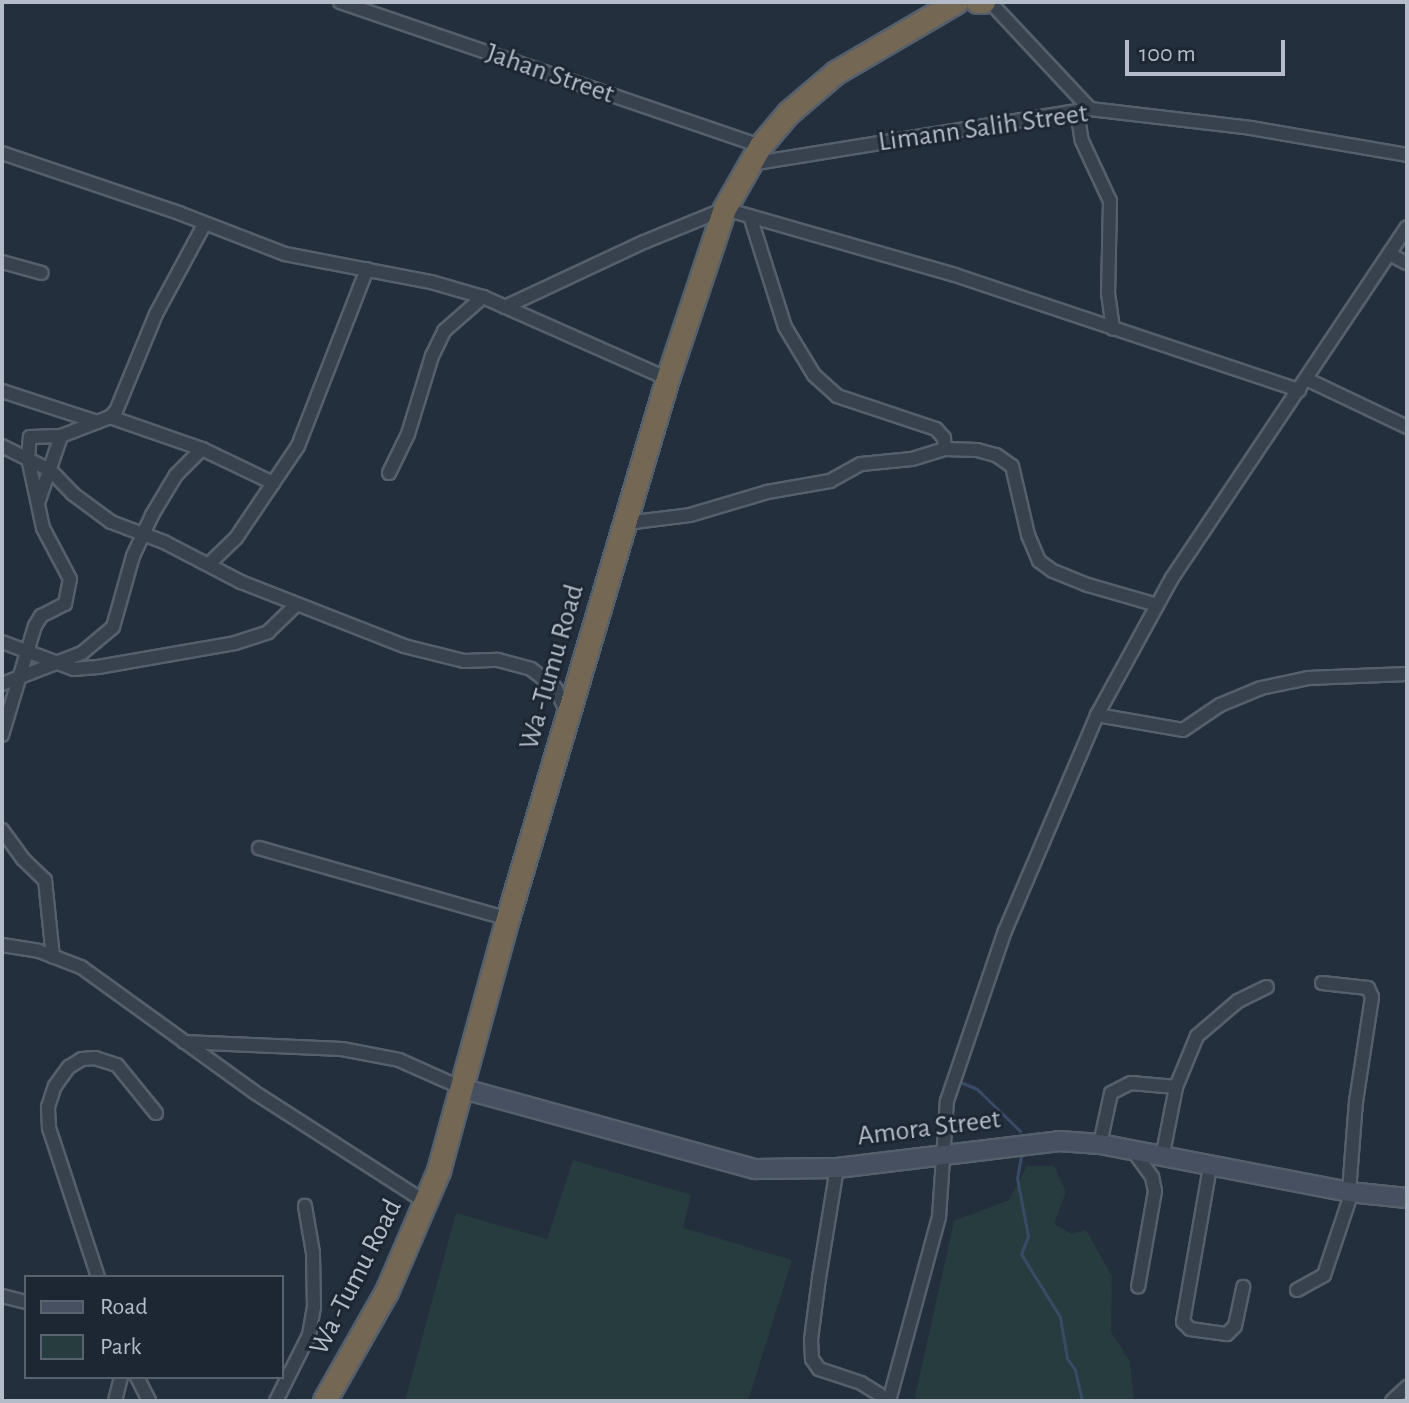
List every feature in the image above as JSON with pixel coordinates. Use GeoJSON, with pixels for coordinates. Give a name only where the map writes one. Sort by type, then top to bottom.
{"type":"FeatureCollection","features":[{"type":"Feature","properties":{"kind":"highway","name":"Wa -Tumu Road"},"geometry":{"type":"LineString","coordinates":[[325,1401],[387,1292],[427,1203],[464,1089],[508,919],[668,379],[725,209],[755,155],[789,113],[836,73],[957,2]]}},
{"type":"Feature","properties":{"kind":"highway","name":"Wa -Tumu Road"},"geometry":{"type":"LineString","coordinates":[[927,20],[970,2]]}},
{"type":"Feature","properties":{"kind":"street","name":"Jahan Street"},"geometry":{"type":"LineString","coordinates":[[340,2],[755,155]]}},
{"type":"Feature","properties":{"kind":"street"},"geometry":{"type":"LineString","coordinates":[[984,2],[1083,110],[1082,141],[1110,201],[1108,293],[1113,329]]}},
{"type":"Feature","properties":{"kind":"street","name":"Limann Salih Street"},"geometry":{"type":"LineString","coordinates":[[755,155],[1083,110],[1251,128],[1407,155]]}},
{"type":"Feature","properties":{"kind":"street"},"geometry":{"type":"LineString","coordinates":[[2,153],[179,213],[285,254],[431,282],[483,297],[668,379]]}},
{"type":"Feature","properties":{"kind":"street"},"geometry":{"type":"LineString","coordinates":[[505,307],[644,242],[725,209],[955,275],[1113,329],[1302,385],[1407,427]]}},
{"type":"Feature","properties":{"kind":"street"},"geometry":{"type":"LineString","coordinates":[[750,216],[785,327],[814,375],[837,396],[936,429],[944,438],[945,449]]}},
{"type":"Feature","properties":{"kind":"street"},"geometry":{"type":"LineString","coordinates":[[2,735],[38,620],[65,604],[70,579],[43,528],[28,458],[30,437],[61,436],[110,417],[130,384],[156,314],[204,225]]}},
{"type":"Feature","properties":{"kind":"street"},"geometry":{"type":"LineString","coordinates":[[889,1401],[939,1217],[947,1101],[1005,931],[1097,715],[1157,605],[1407,227]]}},
{"type":"Feature","properties":{"kind":"street"},"geometry":{"type":"LineString","coordinates":[[1389,254],[1407,263]]}},
{"type":"Feature","properties":{"kind":"street"},"geometry":{"type":"LineString","coordinates":[[2,262],[42,273]]}},
{"type":"Feature","properties":{"kind":"street"},"geometry":{"type":"LineString","coordinates":[[209,564],[236,538],[298,446],[367,269]]}},
{"type":"Feature","properties":{"kind":"street"},"geometry":{"type":"LineString","coordinates":[[389,473],[408,434],[432,356],[444,331],[483,297]]}},
{"type":"Feature","properties":{"kind":"street"},"geometry":{"type":"LineString","coordinates":[[2,391],[97,422]]}},
{"type":"Feature","properties":{"kind":"street"},"geometry":{"type":"LineString","coordinates":[[110,417],[202,449],[273,483]]}},
{"type":"Feature","properties":{"kind":"street"},"geometry":{"type":"LineString","coordinates":[[39,500],[61,436]]}},
{"type":"Feature","properties":{"kind":"street"},"geometry":{"type":"LineString","coordinates":[[2,446],[51,471],[73,494],[111,522],[143,533],[241,582],[404,646],[464,661],[498,660],[531,669],[555,688],[569,717]]}},
{"type":"Feature","properties":{"kind":"street"},"geometry":{"type":"LineString","coordinates":[[2,684],[82,653],[113,627],[143,533],[176,475],[202,449]]}},
{"type":"Feature","properties":{"kind":"street"},"geometry":{"type":"LineString","coordinates":[[626,523],[690,515],[767,492],[830,481],[861,464],[912,459],[945,449],[977,450],[996,455],[1012,466],[1028,535],[1039,561],[1088,585],[1157,605]]}},
{"type":"Feature","properties":{"kind":"street"},"geometry":{"type":"LineString","coordinates":[[2,642],[74,669],[98,667],[235,643],[268,632],[296,605]]}},
{"type":"Feature","properties":{"kind":"street"},"geometry":{"type":"LineString","coordinates":[[1097,715],[1183,730],[1220,705],[1261,688],[1308,678],[1407,674]]}},
{"type":"Feature","properties":{"kind":"street"},"geometry":{"type":"LineString","coordinates":[[2,830],[23,859],[45,880],[53,957]]}},
{"type":"Feature","properties":{"kind":"street"},"geometry":{"type":"LineString","coordinates":[[259,848],[508,919]]}},
{"type":"Feature","properties":{"kind":"street"},"geometry":{"type":"LineString","coordinates":[[2,945],[81,967],[278,1108],[427,1203]]}},
{"type":"Feature","properties":{"kind":"street"},"geometry":{"type":"LineString","coordinates":[[1297,1290],[1315,1283],[1324,1275],[1351,1192],[1356,1101],[1372,997],[1368,988],[1322,983]]}},
{"type":"Feature","properties":{"kind":"street"},"geometry":{"type":"LineString","coordinates":[[1162,1158],[1176,1087],[1197,1036],[1238,1001],[1267,987]]}},
{"type":"Feature","properties":{"kind":"street"},"geometry":{"type":"LineString","coordinates":[[184,1042],[342,1049],[399,1060],[464,1089]]}},
{"type":"Feature","properties":{"kind":"street"},"geometry":{"type":"LineString","coordinates":[[97,1275],[49,1128],[48,1107],[55,1086],[69,1067],[82,1059],[95,1058],[117,1065],[156,1113]]}},
{"type":"Feature","properties":{"kind":"street"},"geometry":{"type":"LineString","coordinates":[[1100,1144],[1111,1093],[1131,1083],[1176,1087]]}},
{"type":"Feature","properties":{"kind":"street","name":"Amora Street"},"geometry":{"type":"LineString","coordinates":[[464,1089],[755,1169],[837,1168],[1059,1141],[1100,1144],[1351,1192],[1407,1198]]}},
{"type":"Feature","properties":{"kind":"street"},"geometry":{"type":"LineString","coordinates":[[1134,1152],[1152,1177],[1155,1191],[1138,1287]]}},
{"type":"Feature","properties":{"kind":"street"},"geometry":{"type":"LineString","coordinates":[[1210,1167],[1183,1322],[1190,1329],[1227,1334],[1235,1326],[1243,1287]]}},
{"type":"Feature","properties":{"kind":"street"},"geometry":{"type":"LineString","coordinates":[[837,1168],[819,1278],[812,1359],[819,1369],[861,1383],[880,1395],[882,1401]]}},
{"type":"Feature","properties":{"kind":"street"},"geometry":{"type":"LineString","coordinates":[[276,1401],[298,1362],[314,1307],[313,1253],[305,1206]]}},
{"type":"Feature","properties":{"kind":"street"},"geometry":{"type":"LineString","coordinates":[[2,1296],[24,1302]]}},
{"type":"Feature","properties":{"kind":"street"},"geometry":{"type":"LineString","coordinates":[[115,1401],[120,1379]]}},
{"type":"Feature","properties":{"kind":"street"},"geometry":{"type":"LineString","coordinates":[[138,1379],[149,1401]]}},
{"type":"Feature","properties":{"kind":"street"},"geometry":{"type":"LineString","coordinates":[[1392,1401],[1407,1387]]}},
{"type":"Feature","properties":{"kind":"green space"},"geometry":{"type":"Polygon","coordinates":[[[573,1160],[691,1195],[683,1228],[792,1260],[748,1401],[405,1401],[456,1213],[547,1239],[573,1160]]]}},
{"type":"Feature","properties":{"kind":"green space"},"geometry":{"type":"Polygon","coordinates":[[[1027,1166],[1054,1166],[1066,1192],[1054,1224],[1072,1234],[1086,1230],[1112,1276],[1111,1332],[1130,1361],[1134,1401],[914,1401],[954,1221],[1009,1200],[1027,1166]]]}},
{"type":"Feature","properties":{"kind":"waterway"},"geometry":{"type":"LineString","coordinates":[[960,1082],[977,1089],[1020,1131]]}},
{"type":"Feature","properties":{"kind":"waterway"},"geometry":{"type":"LineString","coordinates":[[1021,1156],[1017,1178],[1028,1236],[1021,1254],[1060,1317],[1067,1358],[1075,1370],[1082,1401]]}}]}
